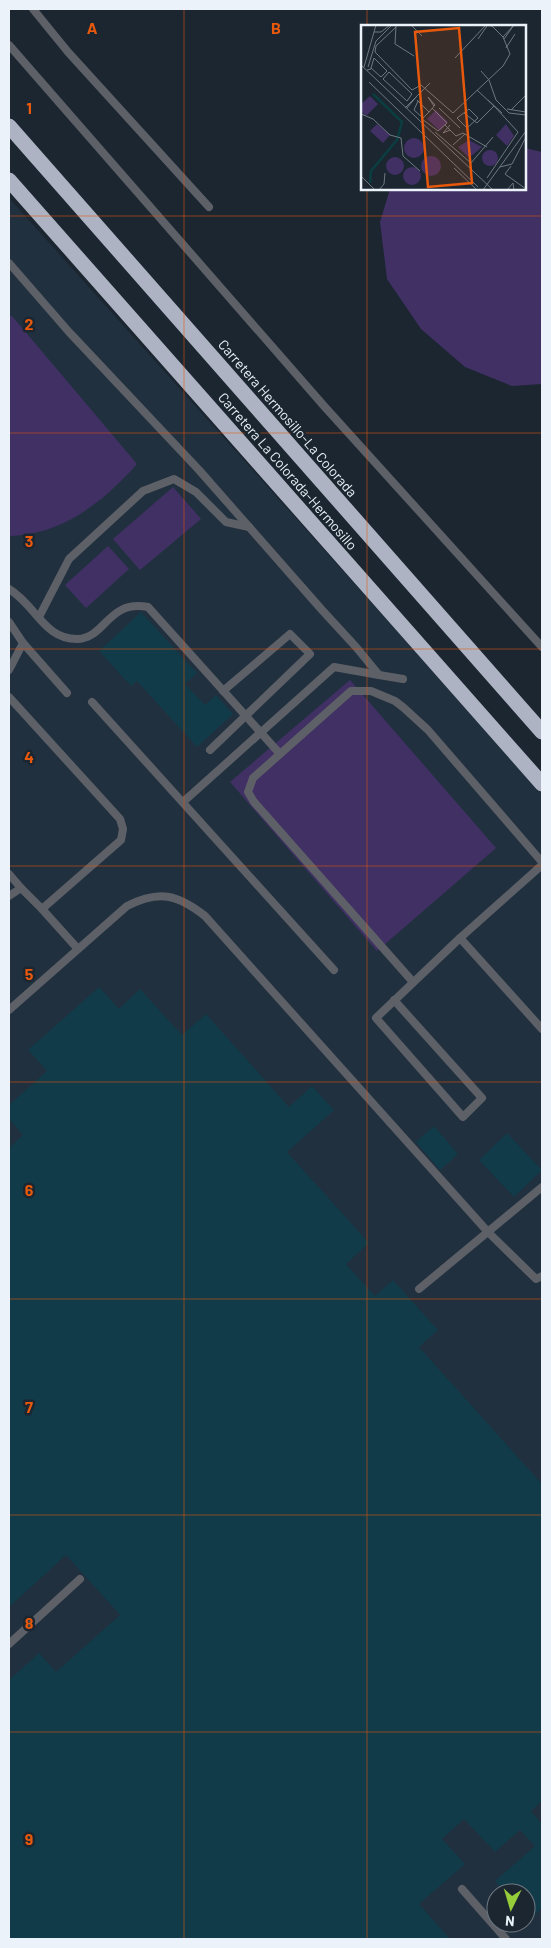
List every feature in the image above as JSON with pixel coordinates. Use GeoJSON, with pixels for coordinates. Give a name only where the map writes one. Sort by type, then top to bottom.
{"type":"FeatureCollection","features":[{"type":"Feature","properties":{"kind":"highway","name":"Carretera Hermosillo-La Colorada"},"geometry":{"type":"LineString","coordinates":[[9,126],[542,732]]}},
{"type":"Feature","properties":{"kind":"highway","name":"Carretera La Colorada-Hermosillo"},"geometry":{"type":"LineString","coordinates":[[9,180],[542,784]]}},
{"type":"Feature","properties":{"kind":"lane"},"geometry":{"type":"LineString","coordinates":[[33,9],[68,52],[209,207]]}},
{"type":"Feature","properties":{"kind":"lane"},"geometry":{"type":"LineString","coordinates":[[9,45],[324,406],[542,647]]}},
{"type":"Feature","properties":{"kind":"lane"},"geometry":{"type":"LineString","coordinates":[[9,263],[70,332],[199,470],[379,675]]}},
{"type":"Feature","properties":{"kind":"lane"},"geometry":{"type":"LineString","coordinates":[[39,617],[68,559],[143,491],[174,479],[196,492],[226,522],[249,527]]}},
{"type":"Feature","properties":{"kind":"lane"},"geometry":{"type":"LineString","coordinates":[[9,590],[20,596],[52,632],[65,638],[80,639],[89,636],[119,611],[138,605],[148,607],[280,754]]}},
{"type":"Feature","properties":{"kind":"lane"},"geometry":{"type":"LineString","coordinates":[[9,622],[23,643],[67,693]]}},
{"type":"Feature","properties":{"kind":"lane"},"geometry":{"type":"LineString","coordinates":[[210,750],[310,654],[290,634],[223,691]]}},
{"type":"Feature","properties":{"kind":"lane"},"geometry":{"type":"LineString","coordinates":[[9,670],[23,643]]}},
{"type":"Feature","properties":{"kind":"lane"},"geometry":{"type":"LineString","coordinates":[[183,802],[334,667],[403,679]]}},
{"type":"Feature","properties":{"kind":"lane"},"geometry":{"type":"LineString","coordinates":[[394,1000],[482,1098],[463,1117],[376,1018],[394,1000],[460,938],[542,863],[428,730],[395,701],[371,691],[351,691],[253,778],[248,792],[254,802],[413,982]]}},
{"type":"Feature","properties":{"kind":"lane"},"geometry":{"type":"LineString","coordinates":[[9,697],[120,819],[123,829],[121,840],[42,909]]}},
{"type":"Feature","properties":{"kind":"lane"},"geometry":{"type":"LineString","coordinates":[[92,702],[334,970]]}},
{"type":"Feature","properties":{"kind":"lane"},"geometry":{"type":"LineString","coordinates":[[9,874],[78,949]]}},
{"type":"Feature","properties":{"kind":"lane"},"geometry":{"type":"LineString","coordinates":[[9,896],[21,888]]}},
{"type":"Feature","properties":{"kind":"lane"},"geometry":{"type":"LineString","coordinates":[[9,1010],[127,906],[144,897],[158,895],[176,899],[192,906],[205,916],[488,1232],[536,1279],[542,1276]]}},
{"type":"Feature","properties":{"kind":"lane"},"geometry":{"type":"LineString","coordinates":[[460,938],[542,1029]]}},
{"type":"Feature","properties":{"kind":"lane"},"geometry":{"type":"LineString","coordinates":[[419,1289],[542,1187]]}},
{"type":"Feature","properties":{"kind":"lane"},"geometry":{"type":"LineString","coordinates":[[9,1644],[80,1580]]}},
{"type":"Feature","properties":{"kind":"lane"},"geometry":{"type":"LineString","coordinates":[[462,1889],[506,1939]]}},
{"type":"Feature","properties":{"kind":"shaded area"},"geometry":{"type":"Polygon","coordinates":[[[526,148],[542,152],[542,384],[512,386],[465,367],[421,329],[387,279],[380,222],[390,190],[526,190],[526,148]]]}},
{"type":"Feature","properties":{"kind":"shaded area"},"geometry":{"type":"Polygon","coordinates":[[[9,198],[542,793],[542,1939],[9,1939],[9,198]]]}},
{"type":"Feature","properties":{"kind":"shaded area"},"geometry":{"type":"Polygon","coordinates":[[[9,316],[12,316],[137,464],[96,503],[64,523],[47,530],[9,536],[9,316]]]}},
{"type":"Feature","properties":{"kind":"shaded area"},"geometry":{"type":"Polygon","coordinates":[[[173,487],[201,519],[140,570],[113,539],[173,487]]]}},
{"type":"Feature","properties":{"kind":"shaded area"},"geometry":{"type":"Polygon","coordinates":[[[108,546],[129,569],[86,608],[65,585],[108,546]]]}},
{"type":"Feature","properties":{"kind":"shaded area"},"geometry":{"type":"Polygon","coordinates":[[[350,680],[496,848],[377,951],[230,782],[350,680]]]}},
{"type":"Feature","properties":{"kind":"building"},"geometry":{"type":"Polygon","coordinates":[[[141,612],[197,673],[185,684],[205,705],[216,695],[233,714],[197,747],[137,681],[131,686],[99,651],[141,612]]]}},
{"type":"Feature","properties":{"kind":"building"},"geometry":{"type":"Polygon","coordinates":[[[99,987],[119,1009],[140,989],[182,1035],[206,1014],[289,1107],[312,1086],[334,1110],[287,1152],[369,1243],[346,1264],[375,1296],[393,1280],[438,1330],[419,1347],[542,1484],[542,1801],[531,1811],[542,1824],[542,1908],[536,1914],[536,1883],[497,1883],[495,1881],[535,1846],[520,1830],[495,1852],[464,1819],[442,1839],[465,1864],[419,1904],[450,1939],[9,1939],[9,1680],[39,1653],[56,1672],[120,1615],[66,1555],[9,1607],[9,1148],[23,1135],[9,1119],[9,1105],[47,1071],[28,1050],[99,987]]]}},
{"type":"Feature","properties":{"kind":"building"},"geometry":{"type":"Polygon","coordinates":[[[434,1126],[458,1154],[440,1170],[416,1142],[434,1126]]]}},
{"type":"Feature","properties":{"kind":"building"},"geometry":{"type":"Polygon","coordinates":[[[507,1133],[542,1170],[514,1197],[479,1160],[507,1133]]]}}]}
